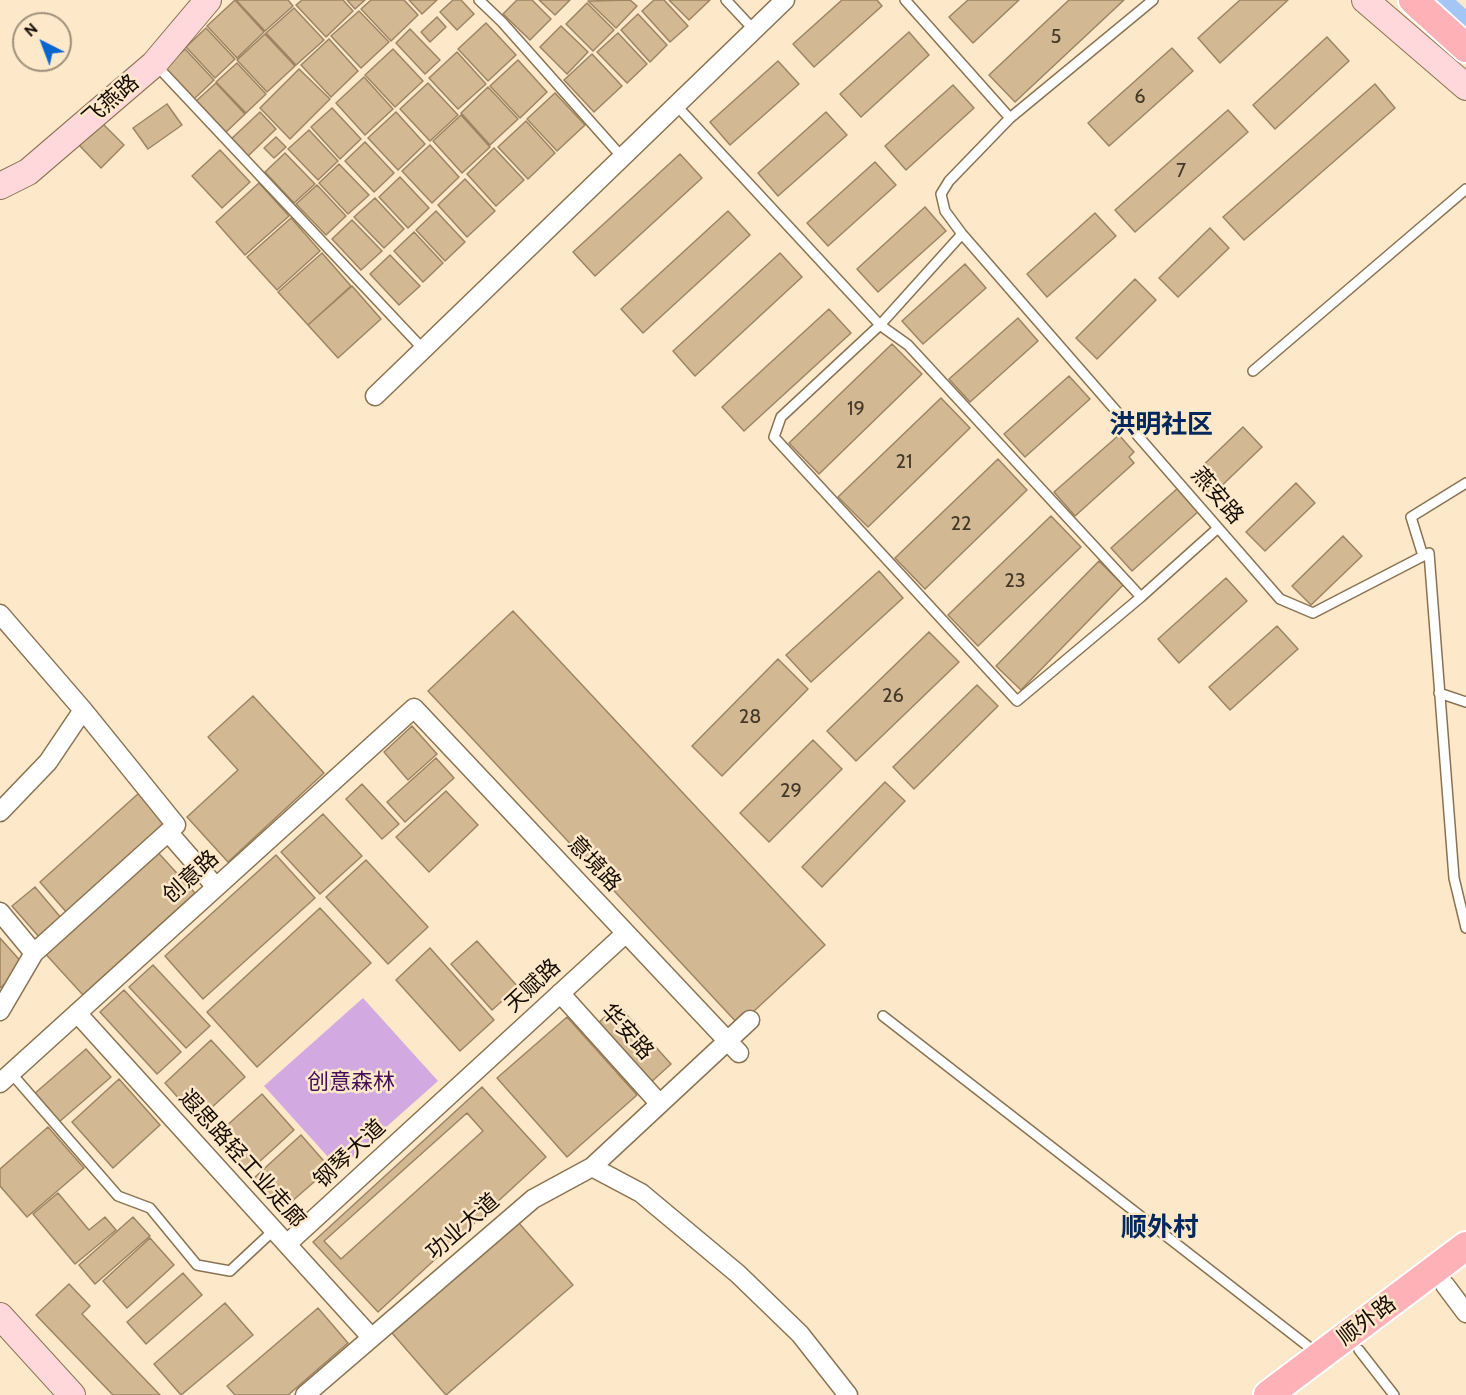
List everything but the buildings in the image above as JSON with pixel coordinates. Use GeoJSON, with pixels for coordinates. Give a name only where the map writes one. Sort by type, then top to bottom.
{"type":"FeatureCollection","features":[{"type":"Feature","properties":{"kind":"main road","name":"飞燕路"},"geometry":{"type":"LineString","coordinates":[[0,186],[28,172],[154,64],[208,0]]}},
{"type":"Feature","properties":{"kind":"main road"},"geometry":{"type":"LineString","coordinates":[[1413,0],[1466,48]]}},
{"type":"Feature","properties":{"kind":"main road"},"geometry":{"type":"LineString","coordinates":[[1379,4],[1466,87]]}},
{"type":"Feature","properties":{"kind":"main road","name":"顺外路"},"geometry":{"type":"LineString","coordinates":[[1268,1395],[1466,1246]]}},
{"type":"Feature","properties":{"kind":"main road","name":"顺外路"},"geometry":{"type":"LineString","coordinates":[[1301,1395],[1456,1278]]}},
{"type":"Feature","properties":{"kind":"main road"},"geometry":{"type":"LineString","coordinates":[[0,1316],[72,1395]]}},
{"type":"Feature","properties":{"kind":"main road"},"geometry":{"type":"LineString","coordinates":[[0,1340],[50,1395]]}},
{"type":"Feature","properties":{"kind":"street"},"geometry":{"type":"LineString","coordinates":[[375,396],[784,0]]}},
{"type":"Feature","properties":{"kind":"street"},"geometry":{"type":"LineString","coordinates":[[0,614],[83,710],[176,825],[34,952],[0,1011]]}},
{"type":"Feature","properties":{"kind":"street","name":"创意路"},"geometry":{"type":"LineString","coordinates":[[5,1078],[414,708]]}},
{"type":"Feature","properties":{"kind":"street","name":"意境路"},"geometry":{"type":"LineString","coordinates":[[414,708],[733,1047]]}},
{"type":"Feature","properties":{"kind":"street"},"geometry":{"type":"LineString","coordinates":[[0,812],[48,762],[83,710]]}},
{"type":"Feature","properties":{"kind":"street"},"geometry":{"type":"LineString","coordinates":[[168,832],[216,887]]}},
{"type":"Feature","properties":{"kind":"street"},"geometry":{"type":"LineString","coordinates":[[0,912],[34,952]]}},
{"type":"Feature","properties":{"kind":"street","name":"天赋路"},"geometry":{"type":"LineString","coordinates":[[472,1074],[626,933]]}},
{"type":"Feature","properties":{"kind":"street","name":"华安路"},"geometry":{"type":"LineString","coordinates":[[560,993],[659,1103]]}},
{"type":"Feature","properties":{"kind":"street","name":"遐思路轻工业走廊"},"geometry":{"type":"LineString","coordinates":[[77,1013],[372,1338]]}},
{"type":"Feature","properties":{"kind":"street","name":"功业大道"},"geometry":{"type":"LineString","coordinates":[[304,1395],[533,1199],[592,1167],[659,1103],[733,1047],[750,1020]]}},
{"type":"Feature","properties":{"kind":"street","name":"钢琴大道"},"geometry":{"type":"LineString","coordinates":[[287,1244],[472,1074]]}},
{"type":"Feature","properties":{"kind":"street"},"geometry":{"type":"LineString","coordinates":[[592,1167],[641,1193],[738,1274],[800,1334],[848,1395]]}},
{"type":"Feature","properties":{"kind":"street"},"geometry":{"type":"LineString","coordinates":[[1456,1278],[1466,1313]]}},
{"type":"Feature","properties":{"kind":"lane"},"geometry":{"type":"LineString","coordinates":[[479,0],[502,22],[622,157]]}},
{"type":"Feature","properties":{"kind":"lane"},"geometry":{"type":"LineString","coordinates":[[726,0],[754,30]]}},
{"type":"Feature","properties":{"kind":"lane"},"geometry":{"type":"LineString","coordinates":[[905,0],[1010,118]]}},
{"type":"Feature","properties":{"kind":"lane","name":"燕安路"},"geometry":{"type":"LineString","coordinates":[[1153,0],[1010,118],[949,181],[941,194],[945,211],[962,234],[1280,599],[1313,613],[1424,556]]}},
{"type":"Feature","properties":{"kind":"lane"},"geometry":{"type":"LineString","coordinates":[[154,64],[423,350]]}},
{"type":"Feature","properties":{"kind":"lane"},"geometry":{"type":"LineString","coordinates":[[675,105],[880,326],[908,345],[1141,597]]}},
{"type":"Feature","properties":{"kind":"lane"},"geometry":{"type":"LineString","coordinates":[[1253,371],[1466,189]]}},
{"type":"Feature","properties":{"kind":"lane"},"geometry":{"type":"LineString","coordinates":[[962,234],[880,326],[781,417],[774,437],[1017,701],[1141,597],[1218,528]]}},
{"type":"Feature","properties":{"kind":"lane"},"geometry":{"type":"LineString","coordinates":[[1466,483],[1411,517],[1424,556],[1429,553],[1454,878],[1466,928]]}},
{"type":"Feature","properties":{"kind":"lane"},"geometry":{"type":"LineString","coordinates":[[1440,693],[1466,702]]}},
{"type":"Feature","properties":{"kind":"lane"},"geometry":{"type":"LineString","coordinates":[[882,1016],[1320,1356]]}},
{"type":"Feature","properties":{"kind":"lane"},"geometry":{"type":"LineString","coordinates":[[5,1078],[118,1196],[150,1208],[197,1265],[230,1271],[274,1230]]}},
{"type":"Feature","properties":{"kind":"lane"},"geometry":{"type":"LineString","coordinates":[[1359,1350],[1394,1395]]}},
{"type":"Feature","properties":{"kind":"green space","name":"创意森林"},"geometry":{"type":"Polygon","coordinates":[[[363,998],[438,1081],[339,1169],[264,1086],[363,998]]]}},
{"type":"Feature","properties":{"kind":"waterway"},"geometry":{"type":"LineString","coordinates":[[1444,0],[1466,20]]}},
{"type":"Feature","properties":{"kind":"district","name":"洪明社区"},"geometry":{"type":"Point","coordinates":[1161,425]}},
{"type":"Feature","properties":{"kind":"district","name":"顺外村"},"geometry":{"type":"Point","coordinates":[1160,1228]}}]}
